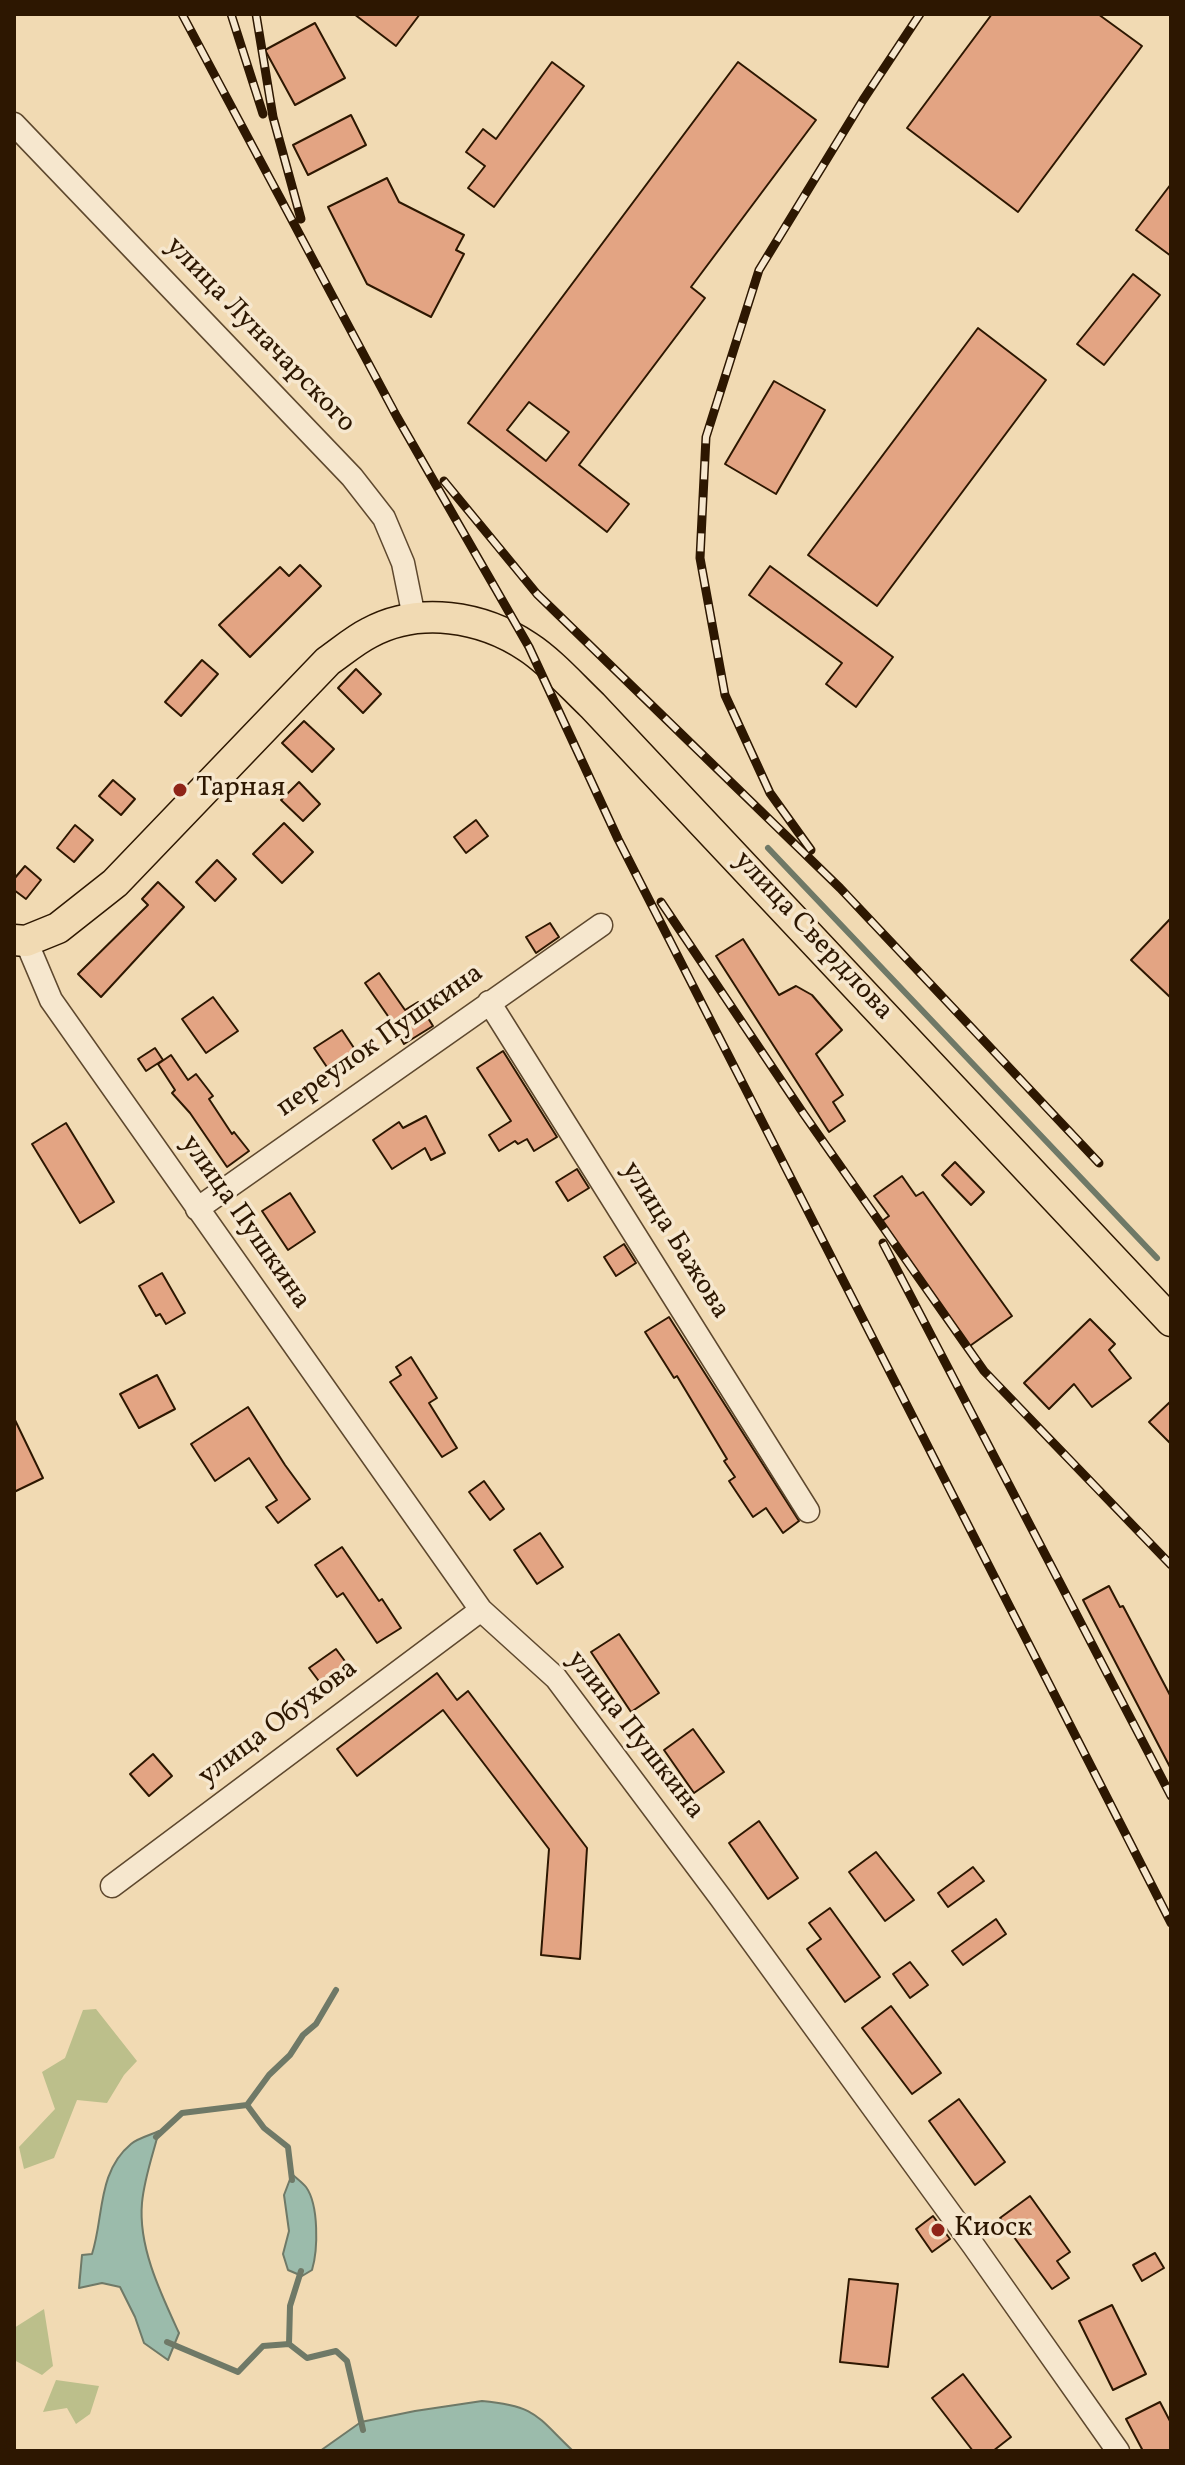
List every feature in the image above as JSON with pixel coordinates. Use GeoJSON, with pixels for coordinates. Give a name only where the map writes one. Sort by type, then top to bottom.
{"type":"FeatureCollection","features":[{"type":"Feature","properties":{"kind":"main road"},"geometry":{"type":"LineString","coordinates":[[20,940],[58,928],[115,883],[328,661],[370,632],[414,617]]}},
{"type":"Feature","properties":{"kind":"main road","name":"улица Свердлова"},"geometry":{"type":"LineString","coordinates":[[414,617],[448,618],[484,625],[529,647],[592,705],[1171,1321]]}},
{"type":"Feature","properties":{"kind":"street","name":"улица Луначарского"},"geometry":{"type":"LineString","coordinates":[[14,124],[352,477],[384,518],[403,563],[414,617]]}},
{"type":"Feature","properties":{"kind":"street","name":"переулок Пушкина"},"geometry":{"type":"LineString","coordinates":[[197,1209],[601,925]]}},
{"type":"Feature","properties":{"kind":"street","name":"улица Пушкина"},"geometry":{"type":"LineString","coordinates":[[20,940],[51,1000],[481,1610],[556,1678],[729,1909],[1118,2451]]}},
{"type":"Feature","properties":{"kind":"street","name":"улица Бажова"},"geometry":{"type":"LineString","coordinates":[[489,1002],[808,1511]]}},
{"type":"Feature","properties":{"kind":"street","name":"улица Обухова"},"geometry":{"type":"LineString","coordinates":[[112,1886],[481,1610]]}},
{"type":"Feature","properties":{"kind":"green space"},"geometry":{"type":"Polygon","coordinates":[[[96,2009],[137,2061],[124,2075],[107,2103],[77,2100],[54,2158],[24,2169],[19,2147],[55,2109],[42,2072],[65,2058],[83,2010],[96,2009]]]}},
{"type":"Feature","properties":{"kind":"green space"},"geometry":{"type":"Polygon","coordinates":[[[44,2309],[53,2366],[42,2375],[14,2360],[14,2328],[44,2309]]]}},
{"type":"Feature","properties":{"kind":"green space"},"geometry":{"type":"Polygon","coordinates":[[[56,2380],[99,2386],[90,2414],[76,2424],[67,2408],[43,2412],[56,2380]]]}},
{"type":"Feature","properties":{"kind":"shaded area"},"geometry":{"type":"Polygon","coordinates":[[[159,2131],[145,2185],[142,2220],[152,2270],[179,2333],[168,2360],[144,2343],[120,2287],[102,2283],[79,2288],[82,2255],[92,2254],[103,2196],[112,2168],[131,2144],[159,2131]]]}},
{"type":"Feature","properties":{"kind":"shaded area"},"geometry":{"type":"Polygon","coordinates":[[[292,2174],[306,2187],[315,2216],[314,2261],[312,2270],[302,2276],[288,2270],[283,2254],[289,2231],[284,2195],[292,2174]]]}},
{"type":"Feature","properties":{"kind":"shaded area"},"geometry":{"type":"Polygon","coordinates":[[[482,2401],[525,2410],[542,2421],[573,2451],[320,2451],[361,2422],[482,2401]]]}},
{"type":"Feature","properties":{"kind":"building"},"geometry":{"type":"Polygon","coordinates":[[[354,14],[420,14],[396,46],[354,14]]]}},
{"type":"Feature","properties":{"kind":"building"},"geometry":{"type":"Polygon","coordinates":[[[992,14],[1098,14],[1142,46],[1018,212],[907,128],[992,14]]]}},
{"type":"Feature","properties":{"kind":"building"},"geometry":{"type":"Polygon","coordinates":[[[315,23],[345,78],[295,105],[265,50],[315,23]]]}},
{"type":"Feature","properties":{"kind":"building"},"geometry":{"type":"Polygon","coordinates":[[[552,62],[584,86],[494,207],[468,188],[485,166],[466,152],[483,129],[496,139],[552,62]]]}},
{"type":"Feature","properties":{"kind":"building"},"geometry":{"type":"Polygon","coordinates":[[[738,62],[816,120],[691,287],[705,298],[579,465],[629,504],[607,532],[468,423],[738,62]],[[529,402],[507,430],[546,461],[569,432],[529,402]]]}},
{"type":"Feature","properties":{"kind":"building"},"geometry":{"type":"Polygon","coordinates":[[[351,115],[366,145],[308,175],[293,145],[351,115]]]}},
{"type":"Feature","properties":{"kind":"building"},"geometry":{"type":"Polygon","coordinates":[[[387,178],[399,202],[464,235],[456,250],[464,254],[431,317],[367,284],[328,207],[387,178]]]}},
{"type":"Feature","properties":{"kind":"building"},"geometry":{"type":"Polygon","coordinates":[[[1171,184],[1171,256],[1136,230],[1171,184]]]}},
{"type":"Feature","properties":{"kind":"building"},"geometry":{"type":"Polygon","coordinates":[[[1133,274],[1160,295],[1104,365],[1077,344],[1133,274]]]}},
{"type":"Feature","properties":{"kind":"building"},"geometry":{"type":"Polygon","coordinates":[[[978,328],[1046,380],[877,606],[808,555],[978,328]]]}},
{"type":"Feature","properties":{"kind":"building"},"geometry":{"type":"Polygon","coordinates":[[[774,381],[825,410],[776,494],[725,464],[774,381]]]}},
{"type":"Feature","properties":{"kind":"building"},"geometry":{"type":"Polygon","coordinates":[[[300,565],[321,586],[250,657],[219,625],[280,567],[289,576],[300,565]]]}},
{"type":"Feature","properties":{"kind":"building"},"geometry":{"type":"Polygon","coordinates":[[[770,566],[893,657],[856,707],[826,684],[842,663],[749,595],[770,566]]]}},
{"type":"Feature","properties":{"kind":"building"},"geometry":{"type":"Polygon","coordinates":[[[202,660],[218,674],[181,716],[165,702],[202,660]]]}},
{"type":"Feature","properties":{"kind":"building"},"geometry":{"type":"Polygon","coordinates":[[[356,669],[381,694],[363,713],[338,688],[356,669]]]}},
{"type":"Feature","properties":{"kind":"building"},"geometry":{"type":"Polygon","coordinates":[[[304,721],[334,749],[312,772],[282,743],[304,721]]]}},
{"type":"Feature","properties":{"kind":"building"},"geometry":{"type":"Polygon","coordinates":[[[113,780],[135,799],[121,815],[99,796],[113,780]]]}},
{"type":"Feature","properties":{"kind":"building"},"geometry":{"type":"Polygon","coordinates":[[[299,782],[320,804],[303,821],[281,800],[299,782]]]}},
{"type":"Feature","properties":{"kind":"building"},"geometry":{"type":"Polygon","coordinates":[[[476,820],[488,836],[466,853],[454,837],[476,820]]]}},
{"type":"Feature","properties":{"kind":"building"},"geometry":{"type":"Polygon","coordinates":[[[284,823],[313,852],[282,883],[253,854],[284,823]]]}},
{"type":"Feature","properties":{"kind":"building"},"geometry":{"type":"Polygon","coordinates":[[[75,825],[93,840],[74,862],[57,848],[75,825]]]}},
{"type":"Feature","properties":{"kind":"building"},"geometry":{"type":"Polygon","coordinates":[[[217,860],[236,879],[215,901],[196,882],[217,860]]]}},
{"type":"Feature","properties":{"kind":"building"},"geometry":{"type":"Polygon","coordinates":[[[25,866],[41,880],[26,899],[14,890],[14,879],[25,866]]]}},
{"type":"Feature","properties":{"kind":"building"},"geometry":{"type":"Polygon","coordinates":[[[158,882],[184,907],[101,997],[78,974],[148,905],[142,899],[158,882]]]}},
{"type":"Feature","properties":{"kind":"building"},"geometry":{"type":"Polygon","coordinates":[[[1171,918],[1171,998],[1131,960],[1171,918]]]}},
{"type":"Feature","properties":{"kind":"building"},"geometry":{"type":"Polygon","coordinates":[[[550,923],[559,937],[536,953],[526,937],[550,923]]]}},
{"type":"Feature","properties":{"kind":"building"},"geometry":{"type":"Polygon","coordinates":[[[743,939],[779,995],[796,986],[812,995],[842,1030],[816,1054],[843,1095],[833,1102],[845,1121],[829,1132],[716,956],[743,939]]]}},
{"type":"Feature","properties":{"kind":"building"},"geometry":{"type":"Polygon","coordinates":[[[379,973],[405,1010],[418,1002],[433,1026],[404,1044],[365,983],[379,973]]]}},
{"type":"Feature","properties":{"kind":"building"},"geometry":{"type":"Polygon","coordinates":[[[213,997],[238,1031],[206,1053],[182,1019],[213,997]]]}},
{"type":"Feature","properties":{"kind":"building"},"geometry":{"type":"Polygon","coordinates":[[[342,1030],[362,1060],[335,1079],[314,1048],[342,1030]]]}},
{"type":"Feature","properties":{"kind":"building"},"geometry":{"type":"Polygon","coordinates":[[[155,1048],[163,1060],[146,1071],[138,1059],[155,1048]]]}},
{"type":"Feature","properties":{"kind":"building"},"geometry":{"type":"Polygon","coordinates":[[[503,1051],[557,1137],[534,1151],[527,1139],[518,1144],[515,1141],[499,1151],[489,1135],[511,1121],[477,1068],[503,1051]]]}},
{"type":"Feature","properties":{"kind":"building"},"geometry":{"type":"Polygon","coordinates":[[[171,1055],[188,1080],[196,1074],[213,1096],[209,1099],[232,1134],[234,1132],[249,1151],[227,1167],[190,1113],[172,1093],[175,1090],[158,1064],[171,1055]]]}},
{"type":"Feature","properties":{"kind":"building"},"geometry":{"type":"Polygon","coordinates":[[[426,1116],[445,1153],[431,1160],[425,1148],[392,1169],[373,1140],[399,1122],[403,1128],[426,1116]]]}},
{"type":"Feature","properties":{"kind":"building"},"geometry":{"type":"Polygon","coordinates":[[[66,1123],[114,1202],[80,1223],[32,1144],[66,1123]]]}},
{"type":"Feature","properties":{"kind":"building"},"geometry":{"type":"Polygon","coordinates":[[[955,1162],[984,1192],[971,1205],[942,1175],[955,1162]]]}},
{"type":"Feature","properties":{"kind":"building"},"geometry":{"type":"Polygon","coordinates":[[[577,1169],[589,1188],[568,1201],[556,1182],[577,1169]]]}},
{"type":"Feature","properties":{"kind":"building"},"geometry":{"type":"Polygon","coordinates":[[[902,1176],[916,1196],[923,1192],[1012,1316],[967,1348],[878,1224],[889,1216],[874,1196],[902,1176]]]}},
{"type":"Feature","properties":{"kind":"building"},"geometry":{"type":"Polygon","coordinates":[[[290,1193],[315,1232],[288,1250],[262,1211],[290,1193]]]}},
{"type":"Feature","properties":{"kind":"building"},"geometry":{"type":"Polygon","coordinates":[[[624,1244],[636,1263],[616,1276],[604,1257],[624,1244]]]}},
{"type":"Feature","properties":{"kind":"building"},"geometry":{"type":"Polygon","coordinates":[[[162,1273],[185,1313],[166,1324],[160,1314],[156,1316],[139,1286],[162,1273]]]}},
{"type":"Feature","properties":{"kind":"building"},"geometry":{"type":"Polygon","coordinates":[[[669,1317],[799,1521],[783,1533],[766,1508],[753,1517],[729,1481],[735,1477],[724,1461],[727,1459],[677,1376],[674,1378],[645,1332],[669,1317]]]}},
{"type":"Feature","properties":{"kind":"building"},"geometry":{"type":"Polygon","coordinates":[[[1090,1319],[1115,1344],[1109,1350],[1131,1378],[1092,1407],[1074,1384],[1049,1409],[1024,1383],[1090,1319]]]}},
{"type":"Feature","properties":{"kind":"building"},"geometry":{"type":"Polygon","coordinates":[[[411,1357],[437,1398],[429,1403],[457,1448],[442,1457],[390,1382],[401,1375],[396,1367],[411,1357]]]}},
{"type":"Feature","properties":{"kind":"building"},"geometry":{"type":"Polygon","coordinates":[[[157,1375],[175,1409],[139,1428],[120,1394],[157,1375]]]}},
{"type":"Feature","properties":{"kind":"building"},"geometry":{"type":"Polygon","coordinates":[[[1171,1401],[1171,1444],[1149,1422],[1171,1401]]]}},
{"type":"Feature","properties":{"kind":"building"},"geometry":{"type":"Polygon","coordinates":[[[248,1407],[310,1499],[278,1523],[266,1507],[277,1500],[249,1458],[215,1481],[191,1444],[248,1407]]]}},
{"type":"Feature","properties":{"kind":"building"},"geometry":{"type":"Polygon","coordinates":[[[14,1418],[43,1478],[14,1492],[14,1418]]]}},
{"type":"Feature","properties":{"kind":"building"},"geometry":{"type":"Polygon","coordinates":[[[484,1481],[504,1509],[490,1520],[469,1492],[484,1481]]]}},
{"type":"Feature","properties":{"kind":"building"},"geometry":{"type":"Polygon","coordinates":[[[540,1533],[563,1567],[537,1584],[514,1550],[540,1533]]]}},
{"type":"Feature","properties":{"kind":"building"},"geometry":{"type":"Polygon","coordinates":[[[342,1547],[401,1628],[377,1643],[343,1593],[337,1597],[315,1565],[342,1547]]]}},
{"type":"Feature","properties":{"kind":"building"},"geometry":{"type":"Polygon","coordinates":[[[1109,1586],[1120,1607],[1123,1606],[1171,1697],[1171,1769],[1083,1600],[1109,1586]]]}},
{"type":"Feature","properties":{"kind":"building"},"geometry":{"type":"Polygon","coordinates":[[[619,1634],[659,1693],[631,1712],[591,1652],[619,1634]]]}},
{"type":"Feature","properties":{"kind":"building"},"geometry":{"type":"Polygon","coordinates":[[[336,1649],[350,1668],[324,1688],[309,1668],[336,1649]]]}},
{"type":"Feature","properties":{"kind":"building"},"geometry":{"type":"Polygon","coordinates":[[[437,1673],[457,1700],[468,1691],[587,1848],[580,1959],[541,1955],[549,1849],[443,1710],[357,1776],[337,1749],[437,1673]]]}},
{"type":"Feature","properties":{"kind":"building"},"geometry":{"type":"Polygon","coordinates":[[[693,1729],[724,1772],[694,1793],[664,1750],[693,1729]]]}},
{"type":"Feature","properties":{"kind":"building"},"geometry":{"type":"Polygon","coordinates":[[[153,1754],[172,1776],[149,1796],[130,1774],[153,1754]]]}},
{"type":"Feature","properties":{"kind":"building"},"geometry":{"type":"Polygon","coordinates":[[[759,1821],[798,1878],[768,1899],[729,1843],[759,1821]]]}},
{"type":"Feature","properties":{"kind":"building"},"geometry":{"type":"Polygon","coordinates":[[[876,1852],[914,1900],[885,1921],[849,1872],[876,1852]]]}},
{"type":"Feature","properties":{"kind":"building"},"geometry":{"type":"Polygon","coordinates":[[[973,1867],[984,1881],[948,1907],[938,1893],[973,1867]]]}},
{"type":"Feature","properties":{"kind":"building"},"geometry":{"type":"Polygon","coordinates":[[[830,1908],[880,1977],[845,2002],[807,1949],[821,1939],[809,1923],[830,1908]]]}},
{"type":"Feature","properties":{"kind":"building"},"geometry":{"type":"Polygon","coordinates":[[[996,1919],[1006,1934],[963,1965],[952,1951],[996,1919]]]}},
{"type":"Feature","properties":{"kind":"building"},"geometry":{"type":"Polygon","coordinates":[[[910,1962],[928,1985],[910,1998],[893,1974],[910,1962]]]}},
{"type":"Feature","properties":{"kind":"building"},"geometry":{"type":"Polygon","coordinates":[[[891,2006],[941,2073],[912,2094],[862,2028],[891,2006]]]}},
{"type":"Feature","properties":{"kind":"building"},"geometry":{"type":"Polygon","coordinates":[[[959,2099],[1005,2162],[975,2185],[929,2121],[959,2099]]]}},
{"type":"Feature","properties":{"kind":"building"},"geometry":{"type":"Polygon","coordinates":[[[1030,2196],[1070,2252],[1057,2261],[1069,2278],[1052,2289],[1000,2218],[1030,2196]]]}},
{"type":"Feature","properties":{"kind":"building"},"geometry":{"type":"Polygon","coordinates":[[[933,2216],[950,2239],[932,2252],[916,2229],[933,2216]]]}},
{"type":"Feature","properties":{"kind":"building"},"geometry":{"type":"Polygon","coordinates":[[[1155,2253],[1164,2268],[1142,2281],[1133,2265],[1155,2253]]]}},
{"type":"Feature","properties":{"kind":"building"},"geometry":{"type":"Polygon","coordinates":[[[849,2279],[898,2284],[888,2367],[840,2362],[849,2279]]]}},
{"type":"Feature","properties":{"kind":"building"},"geometry":{"type":"Polygon","coordinates":[[[1112,2305],[1146,2374],[1113,2390],[1079,2321],[1112,2305]]]}},
{"type":"Feature","properties":{"kind":"building"},"geometry":{"type":"Polygon","coordinates":[[[963,2374],[1011,2437],[993,2451],[973,2451],[932,2398],[963,2374]]]}},
{"type":"Feature","properties":{"kind":"building"},"geometry":{"type":"Polygon","coordinates":[[[1160,2402],[1171,2423],[1171,2451],[1143,2451],[1126,2419],[1160,2402]]]}},
{"type":"Feature","properties":{"kind":"waterway"},"geometry":{"type":"LineString","coordinates":[[768,848],[1157,1258]]}},
{"type":"Feature","properties":{"kind":"waterway"},"geometry":{"type":"LineString","coordinates":[[156,2137],[182,2113],[247,2105],[303,2035],[316,2024],[336,1990]]}},
{"type":"Feature","properties":{"kind":"waterway"},"geometry":{"type":"LineString","coordinates":[[247,2105],[264,2128],[288,2147],[292,2180]]}},
{"type":"Feature","properties":{"kind":"waterway"},"geometry":{"type":"LineString","coordinates":[[301,2271],[290,2306],[289,2344],[307,2358],[336,2351],[347,2361],[363,2430]]}},
{"type":"Feature","properties":{"kind":"waterway"},"geometry":{"type":"LineString","coordinates":[[167,2342],[238,2372],[263,2346],[289,2344]]}},
{"type":"Feature","properties":{"kind":"railway"},"geometry":{"type":"LineString","coordinates":[[182,14],[397,417],[529,647],[618,839],[1171,1923]]}},
{"type":"Feature","properties":{"kind":"railway"},"geometry":{"type":"LineString","coordinates":[[231,14],[263,114]]}},
{"type":"Feature","properties":{"kind":"railway"},"geometry":{"type":"LineString","coordinates":[[256,14],[273,117],[301,219]]}},
{"type":"Feature","properties":{"kind":"railway"},"geometry":{"type":"LineString","coordinates":[[811,850],[770,793],[725,695],[700,558],[706,437],[759,270],[863,100],[920,14]]}},
{"type":"Feature","properties":{"kind":"railway"},"geometry":{"type":"LineString","coordinates":[[444,481],[537,594],[840,888],[1099,1163]]}},
{"type":"Feature","properties":{"kind":"railway"},"geometry":{"type":"LineString","coordinates":[[661,902],[803,1113],[984,1371],[1171,1565]]}},
{"type":"Feature","properties":{"kind":"railway"},"geometry":{"type":"LineString","coordinates":[[883,1243],[1171,1796]]}},
{"type":"Feature","properties":{"kind":"place","name":"Тарная"},"geometry":{"type":"Point","coordinates":[180,790]}},
{"type":"Feature","properties":{"kind":"place","name":"Киоск"},"geometry":{"type":"Point","coordinates":[938,2230]}}]}
